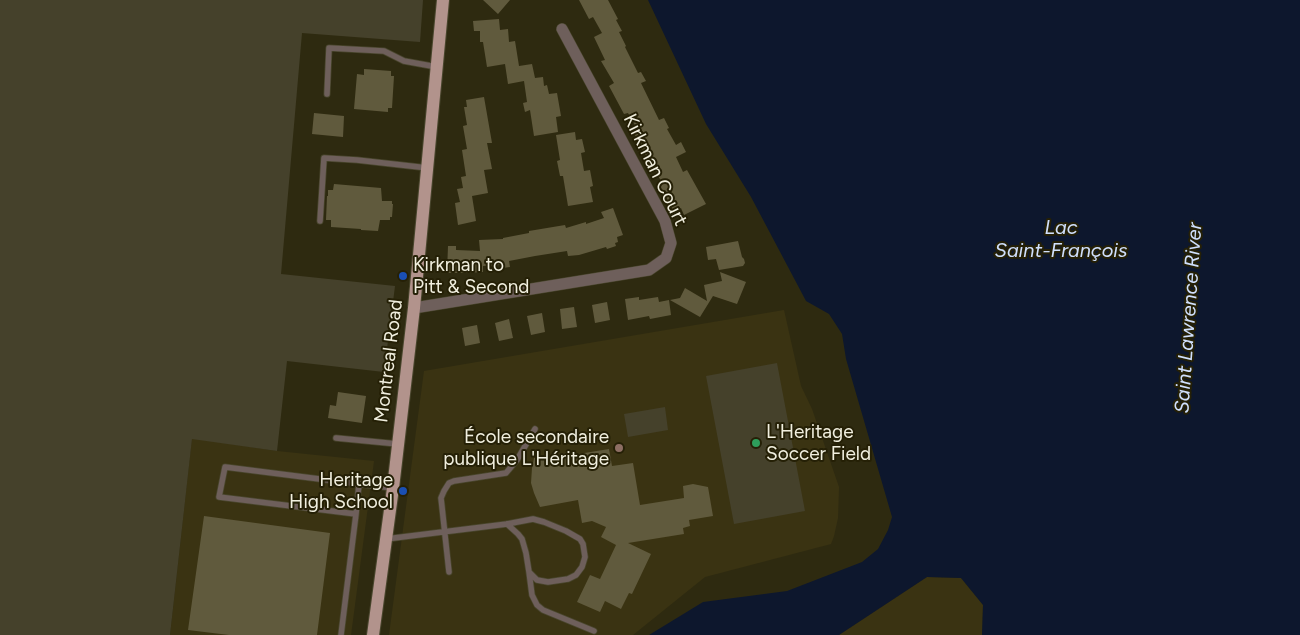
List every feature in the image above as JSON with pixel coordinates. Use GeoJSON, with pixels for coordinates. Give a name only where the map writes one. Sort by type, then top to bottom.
{"type":"FeatureCollection","features":[{"type":"Feature","properties":{"kind":"main road","name":"Montreal Road"},"geometry":{"type":"LineString","coordinates":[[373,635],[393,488],[414,308],[443,0]]}},
{"type":"Feature","properties":{"kind":"street","name":"Kirkman Court"},"geometry":{"type":"LineString","coordinates":[[414,308],[649,270],[666,258],[671,242],[665,221],[562,29]]}},
{"type":"Feature","properties":{"kind":"lane"},"geometry":{"type":"LineString","coordinates":[[327,94],[329,48],[384,51],[404,61],[436,67]]}},
{"type":"Feature","properties":{"kind":"lane"},"geometry":{"type":"LineString","coordinates":[[320,220],[324,158],[366,160],[428,168]]}},
{"type":"Feature","properties":{"kind":"lane"},"geometry":{"type":"LineString","coordinates":[[449,572],[441,498],[444,491],[449,484],[462,479],[506,473],[518,460],[535,429]]}},
{"type":"Feature","properties":{"kind":"lane"},"geometry":{"type":"LineString","coordinates":[[336,438],[398,444]]}},
{"type":"Feature","properties":{"kind":"lane"},"geometry":{"type":"LineString","coordinates":[[356,514],[219,497],[225,467],[393,488]]}},
{"type":"Feature","properties":{"kind":"lane"},"geometry":{"type":"LineString","coordinates":[[341,635],[359,484]]}},
{"type":"Feature","properties":{"kind":"lane"},"geometry":{"type":"LineString","coordinates":[[386,539],[533,519],[573,534],[583,544],[585,557],[582,567],[576,575],[568,579],[548,582],[537,580],[528,572]]}},
{"type":"Feature","properties":{"kind":"lane"},"geometry":{"type":"LineString","coordinates":[[507,524],[522,539],[532,595],[537,605],[543,610],[594,632]]}},
{"type":"Feature","properties":{"kind":"shaded area"},"geometry":{"type":"Polygon","coordinates":[[[0,0],[423,0],[420,42],[302,33],[281,274],[395,286],[384,372],[287,361],[277,451],[192,439],[170,635],[0,635],[0,0]]]}},
{"type":"Feature","properties":{"kind":"shaded area","name":"École secondaire publique L'Héritage"},"geometry":{"type":"Polygon","coordinates":[[[784,310],[801,386],[812,409],[839,487],[838,518],[831,544],[705,577],[633,635],[389,635],[424,371],[784,310]]]}},
{"type":"Feature","properties":{"kind":"shaded area","name":"L'Heritage Soccer Field"},"geometry":{"type":"Polygon","coordinates":[[[777,363],[805,511],[734,524],[706,376],[777,363]]]}},
{"type":"Feature","properties":{"kind":"shaded area"},"geometry":{"type":"Polygon","coordinates":[[[665,407],[668,430],[628,437],[624,414],[665,407]]]}},
{"type":"Feature","properties":{"kind":"shaded area"},"geometry":{"type":"Polygon","coordinates":[[[192,438],[277,451],[374,461],[351,635],[170,635],[192,438]]]}},
{"type":"Feature","properties":{"kind":"shaded area"},"geometry":{"type":"Polygon","coordinates":[[[927,577],[961,578],[983,605],[982,635],[839,635],[927,577]]]}},
{"type":"Feature","properties":{"kind":"water","name":"Lac Saint-François"},"geometry":{"type":"Polygon","coordinates":[[[648,0],[1300,0],[1300,635],[982,635],[983,605],[961,578],[927,577],[839,635],[649,635],[703,602],[787,591],[862,562],[878,549],[888,530],[892,517],[846,359],[842,334],[829,314],[806,301],[751,197],[706,124],[648,0]]]}},
{"type":"Feature","properties":{"kind":"building"},"geometry":{"type":"Polygon","coordinates":[[[483,0],[510,0],[498,14],[483,0]]]}},
{"type":"Feature","properties":{"kind":"building"},"geometry":{"type":"Polygon","coordinates":[[[579,0],[608,0],[618,19],[616,20],[622,31],[619,32],[625,47],[638,73],[641,72],[646,81],[641,83],[659,120],[664,118],[669,128],[667,129],[676,145],[681,142],[686,152],[676,157],[683,172],[687,170],[706,204],[684,215],[681,208],[674,212],[659,184],[662,183],[633,131],[637,129],[628,113],[624,114],[609,86],[614,83],[601,61],[605,60],[594,37],[602,33],[593,17],[589,19],[579,0]]]}},
{"type":"Feature","properties":{"kind":"building"},"geometry":{"type":"Polygon","coordinates":[[[499,19],[500,30],[508,29],[509,42],[515,41],[519,66],[532,64],[535,78],[543,77],[544,86],[547,85],[549,94],[557,93],[561,116],[556,117],[558,132],[534,136],[530,110],[525,112],[523,103],[527,102],[524,81],[508,84],[505,64],[487,67],[483,42],[480,42],[480,31],[474,31],[473,21],[499,19]]]}},
{"type":"Feature","properties":{"kind":"building"},"geometry":{"type":"Polygon","coordinates":[[[364,69],[391,71],[391,76],[394,76],[392,108],[388,108],[388,112],[354,109],[357,74],[364,75],[364,69]]]}},
{"type":"Feature","properties":{"kind":"building"},"geometry":{"type":"Polygon","coordinates":[[[484,97],[492,143],[487,143],[492,169],[484,170],[488,193],[472,196],[476,221],[458,225],[455,203],[460,202],[457,189],[463,188],[461,177],[466,176],[462,150],[467,149],[463,126],[467,125],[464,107],[467,107],[466,100],[484,97]]]}},
{"type":"Feature","properties":{"kind":"building"},"geometry":{"type":"Polygon","coordinates":[[[314,113],[344,116],[343,137],[312,134],[314,113]]]}},
{"type":"Feature","properties":{"kind":"building"},"geometry":{"type":"Polygon","coordinates":[[[575,132],[576,140],[582,139],[585,152],[581,153],[584,171],[590,170],[593,186],[590,187],[593,202],[568,206],[563,176],[560,176],[557,161],[560,160],[556,135],[575,132]]]}},
{"type":"Feature","properties":{"kind":"building"},"geometry":{"type":"Polygon","coordinates":[[[334,184],[381,188],[382,201],[392,201],[392,217],[390,217],[390,220],[380,220],[378,231],[331,227],[331,220],[326,220],[327,196],[328,190],[333,190],[334,184]]]}},
{"type":"Feature","properties":{"kind":"building"},"geometry":{"type":"Polygon","coordinates":[[[613,208],[623,235],[617,237],[618,242],[615,243],[616,246],[579,255],[568,256],[567,251],[509,261],[510,267],[502,268],[501,265],[483,266],[483,272],[447,273],[448,246],[456,246],[456,250],[480,251],[479,240],[503,239],[529,233],[529,231],[565,225],[566,228],[586,222],[586,224],[604,218],[601,212],[613,208]]]}},
{"type":"Feature","properties":{"kind":"building"},"geometry":{"type":"Polygon","coordinates":[[[738,241],[745,263],[743,266],[719,270],[716,259],[708,260],[706,247],[738,241]]]}},
{"type":"Feature","properties":{"kind":"building"},"geometry":{"type":"Polygon","coordinates":[[[720,272],[746,282],[737,304],[713,296],[700,317],[670,300],[680,298],[685,288],[707,301],[704,285],[722,281],[720,272]]]}},
{"type":"Feature","properties":{"kind":"building"},"geometry":{"type":"Polygon","coordinates":[[[639,297],[639,300],[658,297],[659,302],[669,300],[671,315],[650,319],[649,316],[628,320],[625,299],[639,297]]]}},
{"type":"Feature","properties":{"kind":"building"},"geometry":{"type":"Polygon","coordinates":[[[607,302],[610,320],[595,323],[592,305],[607,302]]]}},
{"type":"Feature","properties":{"kind":"building"},"geometry":{"type":"Polygon","coordinates":[[[574,307],[577,327],[562,329],[560,309],[574,307]]]}},
{"type":"Feature","properties":{"kind":"building"},"geometry":{"type":"Polygon","coordinates":[[[542,313],[545,332],[531,335],[527,316],[542,313]]]}},
{"type":"Feature","properties":{"kind":"building"},"geometry":{"type":"Polygon","coordinates":[[[509,319],[513,338],[499,341],[495,323],[509,319]]]}},
{"type":"Feature","properties":{"kind":"building"},"geometry":{"type":"Polygon","coordinates":[[[477,325],[480,343],[465,346],[462,328],[477,325]]]}},
{"type":"Feature","properties":{"kind":"building"},"geometry":{"type":"Polygon","coordinates":[[[338,392],[366,396],[362,423],[328,418],[330,405],[336,406],[338,392]]]}},
{"type":"Feature","properties":{"kind":"building"},"geometry":{"type":"Polygon","coordinates":[[[609,449],[612,466],[633,463],[640,505],[684,498],[683,486],[693,484],[708,487],[713,516],[689,520],[690,526],[683,528],[684,534],[628,543],[651,554],[632,594],[629,593],[621,609],[605,601],[600,612],[577,602],[590,575],[600,579],[616,545],[601,537],[606,527],[592,521],[582,523],[578,500],[540,507],[531,483],[534,458],[570,452],[572,455],[609,449]]]}},
{"type":"Feature","properties":{"kind":"building"},"geometry":{"type":"Polygon","coordinates":[[[204,516],[330,533],[317,635],[229,635],[188,630],[204,516]]]}},
{"type":"Feature","properties":{"kind":"place","name":"Kirkman to Pitt & Second"},"geometry":{"type":"Point","coordinates":[403,276]}},
{"type":"Feature","properties":{"kind":"place","name":"L'Heritage Soccer Field"},"geometry":{"type":"Point","coordinates":[756,443]}},
{"type":"Feature","properties":{"kind":"place","name":"École secondaire publique L'Héritage"},"geometry":{"type":"Point","coordinates":[619,448]}},
{"type":"Feature","properties":{"kind":"place","name":"Heritage High School"},"geometry":{"type":"Point","coordinates":[403,491]}},
{"type":"Feature","properties":{"kind":"water label","name":"Saint Lawrence River"},"geometry":{"type":"Point","coordinates":[1189,318]}}]}
